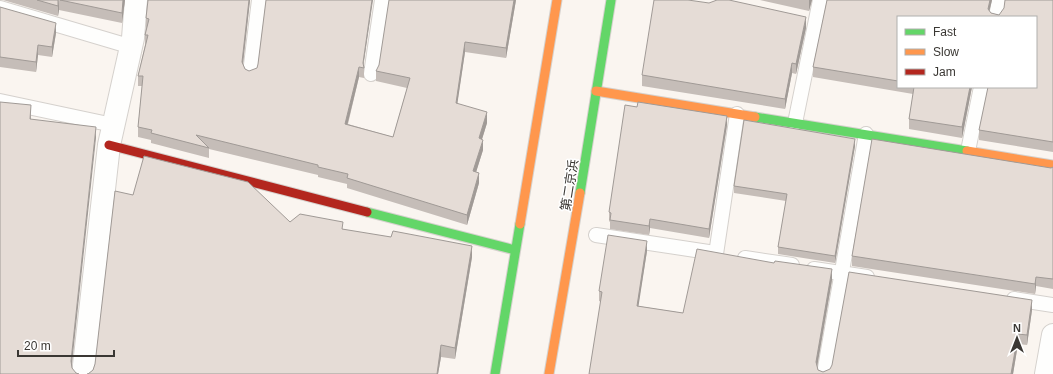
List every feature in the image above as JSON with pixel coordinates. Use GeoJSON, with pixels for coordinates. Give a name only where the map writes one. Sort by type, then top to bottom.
{"type":"FeatureCollection","features":[{"type":"Feature","properties":{"kind":"main road"},"geometry":{"type":"LineString","coordinates":[[494,374],[557,0]]}},
{"type":"Feature","properties":{"kind":"main road","name":"第二京浜"},"geometry":{"type":"LineString","coordinates":[[548,374],[574,234],[611,0]]}},
{"type":"Feature","properties":{"kind":"main road"},"geometry":{"type":"LineString","coordinates":[[596,91],[1053,165]]}},
{"type":"Feature","properties":{"kind":"main road"},"geometry":{"type":"LineString","coordinates":[[111,135],[515,250]]}},
{"type":"Feature","properties":{"kind":"street"},"geometry":{"type":"LineString","coordinates":[[83,374],[111,135],[132,47],[136,0]]}},
{"type":"Feature","properties":{"kind":"street"},"geometry":{"type":"LineString","coordinates":[[1046,374],[1053,335]]}},
{"type":"Feature","properties":{"kind":"lane"},"geometry":{"type":"LineString","coordinates":[[250,73],[259,0]]}},
{"type":"Feature","properties":{"kind":"lane"},"geometry":{"type":"LineString","coordinates":[[371,74],[382,0]]}},
{"type":"Feature","properties":{"kind":"lane"},"geometry":{"type":"LineString","coordinates":[[795,123],[820,0]]}},
{"type":"Feature","properties":{"kind":"lane"},"geometry":{"type":"LineString","coordinates":[[996,16],[999,0]]}},
{"type":"Feature","properties":{"kind":"lane"},"geometry":{"type":"LineString","coordinates":[[0,8],[132,47]]}},
{"type":"Feature","properties":{"kind":"lane"},"geometry":{"type":"LineString","coordinates":[[799,17],[815,21]]}},
{"type":"Feature","properties":{"kind":"lane"},"geometry":{"type":"LineString","coordinates":[[968,151],[981,88]]}},
{"type":"Feature","properties":{"kind":"lane"},"geometry":{"type":"LineString","coordinates":[[0,101],[111,135]]}},
{"type":"Feature","properties":{"kind":"lane"},"geometry":{"type":"LineString","coordinates":[[716,254],[737,114]]}},
{"type":"Feature","properties":{"kind":"lane"},"geometry":{"type":"LineString","coordinates":[[824,374],[866,134]]}},
{"type":"Feature","properties":{"kind":"lane"},"geometry":{"type":"LineString","coordinates":[[596,235],[882,279]]}},
{"type":"Feature","properties":{"kind":"lane"},"geometry":{"type":"LineString","coordinates":[[998,297],[1053,305]]}},
{"type":"Feature","properties":{"kind":"building"},"geometry":{"type":"Polygon","coordinates":[[[37,0],[58,0],[58,6],[37,0]]]}},
{"type":"Feature","properties":{"kind":"building"},"geometry":{"type":"Polygon","coordinates":[[[60,0],[123,0],[122,13],[60,0]]]}},
{"type":"Feature","properties":{"kind":"building"},"geometry":{"type":"Polygon","coordinates":[[[148,0],[249,0],[242,62],[245,69],[249,71],[257,68],[258,64],[266,0],[372,0],[363,63],[364,68],[359,67],[345,124],[393,137],[410,78],[376,71],[379,65],[389,0],[514,0],[506,48],[465,42],[456,103],[487,112],[479,138],[483,140],[473,171],[479,173],[467,215],[347,178],[348,174],[318,167],[318,165],[196,135],[209,148],[151,133],[152,130],[138,127],[143,76],[138,76],[148,35],[145,35],[149,19],[146,18],[148,0]]]}},
{"type":"Feature","properties":{"kind":"building"},"geometry":{"type":"Polygon","coordinates":[[[654,0],[688,0],[709,3],[717,0],[729,0],[806,17],[796,64],[792,63],[785,99],[642,75],[654,0]]]}},
{"type":"Feature","properties":{"kind":"building"},"geometry":{"type":"Polygon","coordinates":[[[827,0],[990,0],[988,9],[991,13],[999,15],[1004,8],[1005,0],[1053,0],[1053,142],[979,130],[988,88],[1037,88],[1037,16],[897,16],[897,81],[813,67],[827,0]]]}},
{"type":"Feature","properties":{"kind":"building"},"geometry":{"type":"Polygon","coordinates":[[[0,7],[56,23],[52,47],[38,45],[36,62],[0,57],[0,7]]]}},
{"type":"Feature","properties":{"kind":"building"},"geometry":{"type":"Polygon","coordinates":[[[914,88],[970,88],[962,127],[909,119],[914,88]]]}},
{"type":"Feature","properties":{"kind":"building"},"geometry":{"type":"Polygon","coordinates":[[[0,102],[31,105],[30,119],[96,127],[71,361],[72,368],[79,374],[0,374],[0,102]]]}},
{"type":"Feature","properties":{"kind":"building"},"geometry":{"type":"Polygon","coordinates":[[[638,102],[727,116],[709,229],[650,219],[649,226],[610,220],[611,213],[609,212],[625,105],[637,107],[638,102]]]}},
{"type":"Feature","properties":{"kind":"building"},"geometry":{"type":"Polygon","coordinates":[[[744,120],[855,139],[835,256],[778,247],[787,194],[734,186],[744,120]]]}},
{"type":"Feature","properties":{"kind":"building"},"geometry":{"type":"Polygon","coordinates":[[[872,139],[1051,168],[1053,167],[1053,279],[1036,277],[1035,284],[852,256],[872,139]]]}},
{"type":"Feature","properties":{"kind":"building"},"geometry":{"type":"Polygon","coordinates":[[[144,156],[248,182],[290,222],[300,214],[343,222],[342,229],[391,237],[393,231],[472,246],[455,348],[441,345],[437,374],[88,374],[93,370],[95,364],[115,191],[133,195],[144,156]]]}},
{"type":"Feature","properties":{"kind":"building"},"geometry":{"type":"Polygon","coordinates":[[[608,235],[647,241],[637,306],[683,313],[697,249],[774,263],[775,261],[832,269],[816,362],[818,370],[823,372],[830,369],[832,365],[849,272],[1032,300],[1027,335],[1018,334],[1011,374],[589,374],[602,292],[599,291],[608,235]]]}},
{"type":"Feature","properties":{"kind":"traffic: fast"},"geometry":{"type":"LineString","coordinates":[[580,193],[611,0]]}},
{"type":"Feature","properties":{"kind":"traffic: fast"},"geometry":{"type":"LineString","coordinates":[[755,117],[967,151]]}},
{"type":"Feature","properties":{"kind":"traffic: fast"},"geometry":{"type":"LineString","coordinates":[[367,212],[515,250]]}},
{"type":"Feature","properties":{"kind":"traffic: fast"},"geometry":{"type":"LineString","coordinates":[[495,374],[520,224]]}},
{"type":"Feature","properties":{"kind":"traffic: slow"},"geometry":{"type":"LineString","coordinates":[[520,224],[557,0]]}},
{"type":"Feature","properties":{"kind":"traffic: slow"},"geometry":{"type":"LineString","coordinates":[[596,91],[755,117]]}},
{"type":"Feature","properties":{"kind":"traffic: slow"},"geometry":{"type":"LineString","coordinates":[[967,151],[1053,165]]}},
{"type":"Feature","properties":{"kind":"traffic: slow"},"geometry":{"type":"LineString","coordinates":[[549,374],[580,193]]}},
{"type":"Feature","properties":{"kind":"traffic: jam"},"geometry":{"type":"LineString","coordinates":[[109,145],[367,212]]}}]}
